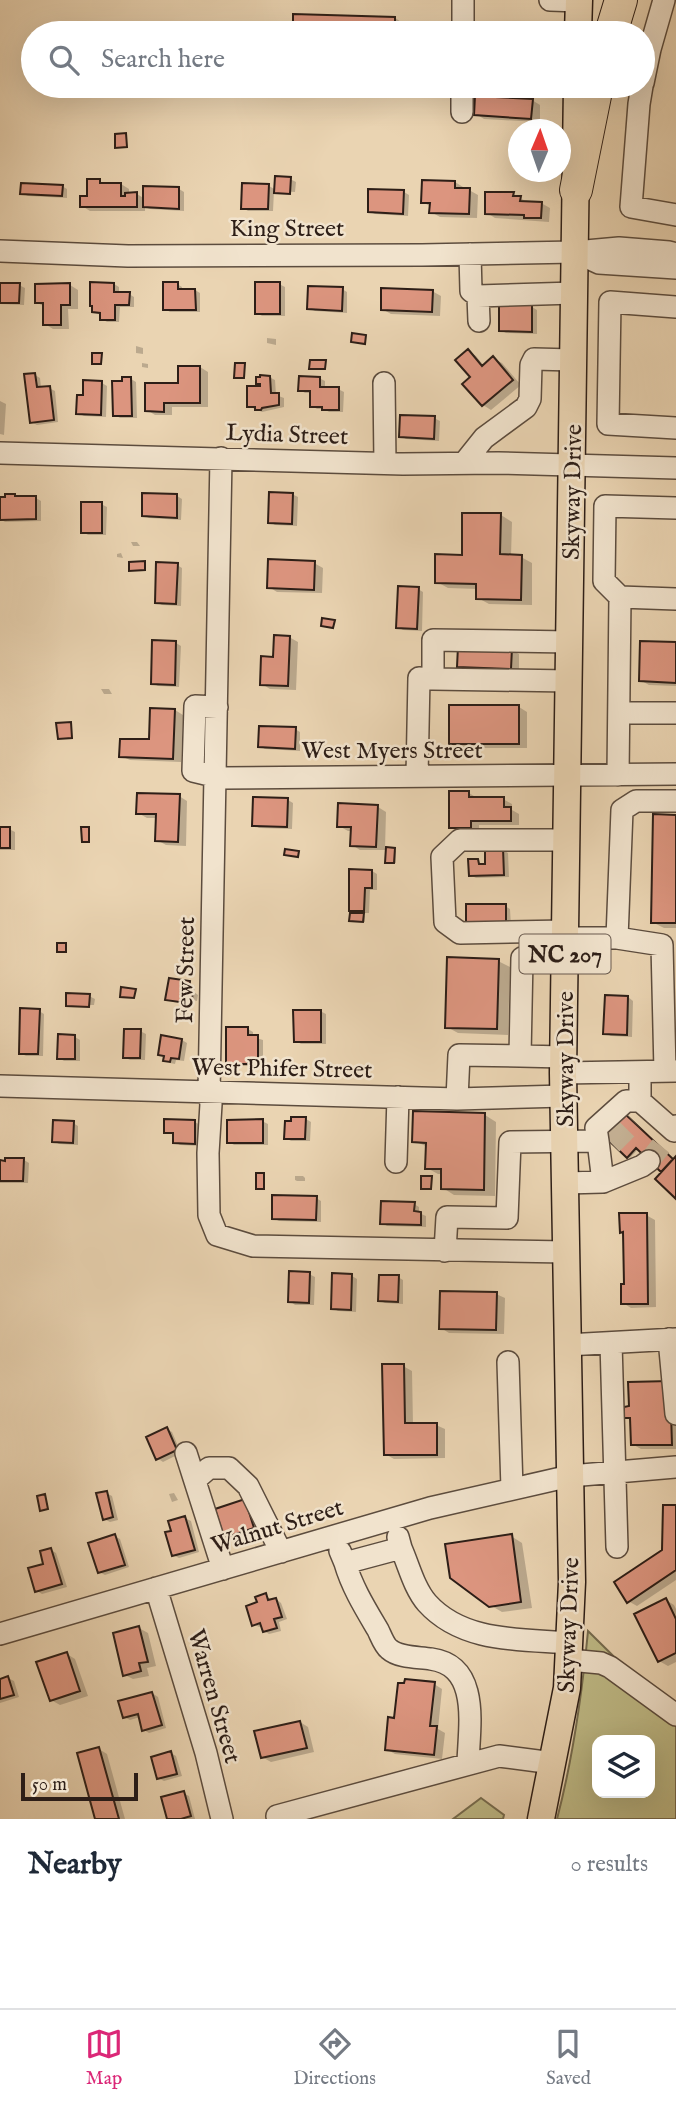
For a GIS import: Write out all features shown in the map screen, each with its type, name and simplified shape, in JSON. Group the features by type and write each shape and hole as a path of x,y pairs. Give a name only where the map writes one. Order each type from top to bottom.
{"highway":[{"path":"615,21 621,0"},
{"path":"576,190 595,98"}],"main road":[{"path":"578,21 579,0"},
{"name":"Skyway Drive","path":"541,1819 567,1688 570,1651 564,1075 578,98"}],"street":[{"path":"463,0 463,21"},
{"path":"550,0 579,0"},
{"path":"655,32 664,0"},
{"path":"462,98 462,112"},
{"path":"640,98 631,207 676,215"},
{"name":"King Street","path":"0,251 128,256 470,254 575,252 619,248 676,254"},
{"path":"575,252 599,263 676,268"},
{"path":"470,254 471,291 478,296 574,293"},
{"path":"478,296 479,321"},
{"path":"676,307 610,302 608,424 676,428"},
{"path":"464,463 484,438 526,407 530,400 531,365 534,359 573,360"},
{"path":"384,383 384,463"},
{"name":"Lydia Street","path":"0,453 676,468"},
{"name":"Few Street","path":"221,458 209,1215 217,1235 253,1246 453,1251"},
{"path":"676,508 605,506 604,581 620,597 676,599"},
{"path":"618,775 620,597"},
{"path":"433,679 433,640 570,642"},
{"path":"417,776 419,678 569,681"},
{"path":"619,713 676,713"},
{"name":"West Myers Street","path":"215,777 676,774"},
{"path":"617,938 622,810 636,801 676,801"},
{"path":"457,1099 459,1055 520,1056 564,1075 671,1071 669,945 617,938 566,942 460,933 445,922 442,857 460,840 567,840"},
{"path":"520,1056 522,957 566,942"},
{"path":"639,1072 641,1110"},
{"name":"West Phifer Street","path":"0,1086 457,1099 564,1075"},
{"path":"396,1162 398,1097"},
{"path":"565,1183 603,1182 642,1166 665,1141 641,1110 626,1101 596,1129 603,1147 603,1182"},
{"path":"566,1252 453,1251 447,1217 507,1218 510,1142 603,1147"},
{"path":"567,1345 672,1339 676,1414"},
{"path":"611,1343 617,1547"},
{"path":"508,1362 512,1489"},
{"path":"186,1453 223,1569"},
{"name":"Walnut Street","path":"0,1634 393,1519 512,1489 570,1476 676,1467"},
{"path":"195,1480 209,1468 229,1468 248,1486 281,1552"},
{"path":"393,1519 401,1549 416,1586 427,1603 445,1618 467,1630 570,1651 610,1667 676,1715"},
{"path":"334,1536 351,1584 388,1649 401,1655 437,1660 450,1666 465,1681 470,1701 468,1763"},
{"path":"345,1563 401,1549"},
{"name":"Warren Street","path":"156,1588 206,1753 222,1819"},
{"path":"277,1816 499,1756 554,1763"}],"shaded area":[{"path":"588,1631 676,1718 676,1819 557,1819 580,1702"},
{"path":"481,1798 504,1815 503,1819 453,1819"}],"building":[{"path":"293,14 395,17 395,21 293,21"},
{"path":"475,98 533,99 531,119 474,115"},
{"path":"126,133 127,147 115,148 115,134"},
{"path":"275,176 291,177 290,194 274,193"},
{"path":"87,179 100,179 100,183 121,183 121,196 137,192 137,207 80,207 80,196 87,196"},
{"path":"422,180 455,181 455,188 470,188 469,214 429,213 430,203 421,203"},
{"path":"21,183 63,185 62,196 20,194"},
{"path":"242,183 269,184 268,209 241,209"},
{"path":"143,186 179,187 179,209 143,207"},
{"path":"368,189 404,190 403,214 368,212"},
{"path":"485,192 514,192 513,196 521,196 520,201 542,202 541,218 485,214"},
{"path":"90,282 114,283 114,292 130,292 129,305 115,305 115,320 100,320 100,313 92,312"},
{"path":"163,282 178,282 178,289 195,289 196,310 163,310"},
{"path":"255,282 280,282 280,314 255,314"},
{"path":"0,283 20,283 19,303 0,303"},
{"path":"70,283 70,305 61,305 61,325 43,325 43,303 35,303 35,284"},
{"path":"308,286 343,287 342,311 307,309"},
{"path":"381,288 433,290 432,312 381,310"},
{"path":"499,305 532,305 532,332 499,331"},
{"path":"352,333 366,335 365,344 351,342"},
{"path":"468,349 482,366 493,356 513,380 482,406 462,384 470,377 455,360"},
{"path":"92,353 102,353 101,364 92,364"},
{"path":"310,360 326,360 325,369 309,369"},
{"path":"235,363 245,363 244,378 234,378"},
{"path":"178,366 200,366 200,403 164,403 164,412 145,411 145,383 178,383"},
{"path":"35,373 37,387 50,386 54,420 30,423 24,374"},
{"path":"270,376 271,393 279,393 279,405 261,410 247,407 247,386 260,386 256,384 256,377"},
{"path":"299,376 320,377 320,387 339,387 339,410 310,407 310,391 298,391"},
{"path":"122,377 131,377 132,416 113,416 112,381 122,381"},
{"path":"83,380 102,381 101,415 76,414 77,395 83,395"},
{"path":"400,415 435,416 434,439 399,437"},
{"path":"269,492 293,493 292,524 268,523"},
{"path":"142,493 177,494 177,518 142,516"},
{"path":"5,494 36,496 36,519 0,520 0,497 5,497"},
{"path":"81,502 102,502 102,533 81,533"},
{"path":"462,513 501,513 500,554 522,555 521,600 476,599 476,584 435,583 435,554 462,555"},
{"path":"268,559 315,561 314,590 267,588"},
{"path":"145,561 145,570 129,571 129,562"},
{"path":"156,562 178,563 176,604 155,603"},
{"path":"398,586 419,587 417,629 396,628"},
{"path":"322,618 335,620 333,628 321,626"},
{"path":"274,635 290,636 288,686 260,685 261,656 273,657"},
{"path":"152,640 176,641 175,685 151,684"},
{"path":"640,641 676,642 676,683 639,681"},
{"path":"458,646 512,648 511,669 457,667"},
{"path":"449,705 519,705 519,744 449,744"},
{"path":"150,708 175,709 173,759 119,757 120,739 149,739"},
{"path":"71,722 72,738 58,739 56,723"},
{"path":"259,726 296,727 295,749 258,747"},
{"path":"449,791 469,791 469,797 504,797 504,807 511,807 511,821 471,821 471,828 449,828"},
{"path":"137,793 180,794 178,842 155,841 156,814 136,814"},
{"path":"253,797 288,798 287,827 252,826"},
{"path":"338,803 378,805 376,847 350,846 351,827 337,827"},
{"path":"653,814 676,815 676,923 651,923"},
{"path":"0,827 10,827 10,848 0,848"},
{"path":"81,827 89,827 89,842 82,842"},
{"path":"386,847 395,848 394,863 385,863"},
{"path":"503,848 504,875 469,876 468,859 478,859 479,864 485,864 485,849"},
{"path":"285,849 299,851 298,857 284,855"},
{"path":"349,869 372,870 372,888 365,888 364,911 349,911"},
{"path":"466,904 506,904 506,924 466,924"},
{"path":"350,913 364,913 363,922 349,921"},
{"path":"57,943 66,943 66,952 57,952"},
{"path":"447,957 499,959 497,1029 445,1028"},
{"path":"169,978 190,981 192,999 188,999 187,1003 165,1000"},
{"path":"121,987 136,989 134,998 120,997"},
{"path":"66,993 90,994 89,1007 66,1006"},
{"path":"605,995 628,996 627,1035 603,1034"},
{"path":"20,1008 40,1009 38,1054 19,1054"},
{"path":"293,1010 321,1010 321,1042 294,1042"},
{"path":"226,1027 248,1027 248,1035 258,1035 258,1060 248,1060 248,1064 226,1064"},
{"path":"124,1029 141,1029 140,1058 123,1058"},
{"path":"58,1034 75,1035 75,1059 57,1059"},
{"path":"161,1035 182,1039 179,1059 163,1061 164,1056 158,1055"},
{"path":"413,1111 485,1113 484,1190 441,1189 441,1169 425,1169 426,1143 412,1142"},
{"path":"623,1112 673,1159 661,1172 636,1148 627,1158 602,1134"},
{"path":"291,1117 306,1117 305,1139 284,1139 285,1121 291,1121"},
{"path":"164,1119 195,1120 195,1144 173,1143 173,1133 164,1133"},
{"path":"263,1119 263,1143 227,1143 227,1120"},
{"path":"53,1120 74,1121 73,1143 52,1142"},
{"path":"676,1156 676,1199 655,1179"},
{"path":"5,1158 24,1158 23,1181 0,1181 0,1160 5,1161"},
{"path":"256,1173 264,1173 264,1189 256,1189"},
{"path":"421,1176 432,1176 431,1189 421,1189"},
{"path":"272,1195 317,1196 316,1220 272,1219"},
{"path":"381,1201 415,1202 414,1211 421,1212 421,1225 380,1224"},
{"path":"619,1213 647,1213 648,1304 621,1304 621,1284 624,1284 623,1232 620,1233"},
{"path":"289,1271 310,1272 309,1303 288,1302"},
{"path":"332,1273 352,1274 351,1310 331,1309"},
{"path":"379,1275 399,1275 398,1302 378,1301"},
{"path":"440,1291 497,1292 496,1330 439,1329"},
{"path":"382,1364 404,1364 405,1423 437,1423 437,1455 384,1455"},
{"path":"670,1381 672,1445 631,1445 630,1418 624,1418 624,1407 629,1406 628,1382"},
{"path":"167,1427 177,1450 156,1460 146,1437"},
{"path":"107,1491 113,1517 103,1520 96,1493"},
{"path":"45,1494 48,1509 40,1511 37,1496"},
{"path":"245,1499 254,1528 224,1538 215,1509"},
{"path":"663,1505 676,1505 676,1570 627,1603 614,1582 662,1550"},
{"path":"185,1516 195,1550 172,1556 165,1532 171,1531 168,1521"},
{"path":"115,1534 125,1565 98,1573 88,1543"},
{"path":"512,1534 521,1602 489,1607 450,1578 445,1544"},
{"path":"51,1548 62,1584 35,1592 28,1568 43,1564 40,1551"},
{"path":"266,1593 268,1600 276,1598 282,1617 274,1619 277,1628 263,1632 260,1623 252,1626 246,1606 257,1602 255,1597"},
{"path":"666,1598 676,1619 676,1653 658,1662 634,1614"},
{"path":"139,1626 148,1662 139,1663 141,1671 123,1676 113,1633"},
{"path":"67,1652 80,1691 50,1701 36,1662"},
{"path":"8,1676 14,1695 0,1699 0,1679"},
{"path":"405,1679 435,1682 430,1726 437,1726 434,1755 385,1750 388,1717 394,1718 398,1683 404,1683"},
{"path":"152,1692 162,1725 142,1731 138,1714 123,1718 118,1701"},
{"path":"300,1721 307,1748 261,1758 254,1731"},
{"path":"99,1747 119,1819 95,1819 77,1753"},
{"path":"171,1751 177,1774 157,1779 151,1757"},
{"path":"184,1791 191,1816 167,1819 161,1797"}],"tunnel":[{"path":"612,1144 634,1122"},
{"path":"649,1161 661,1146"}]}
